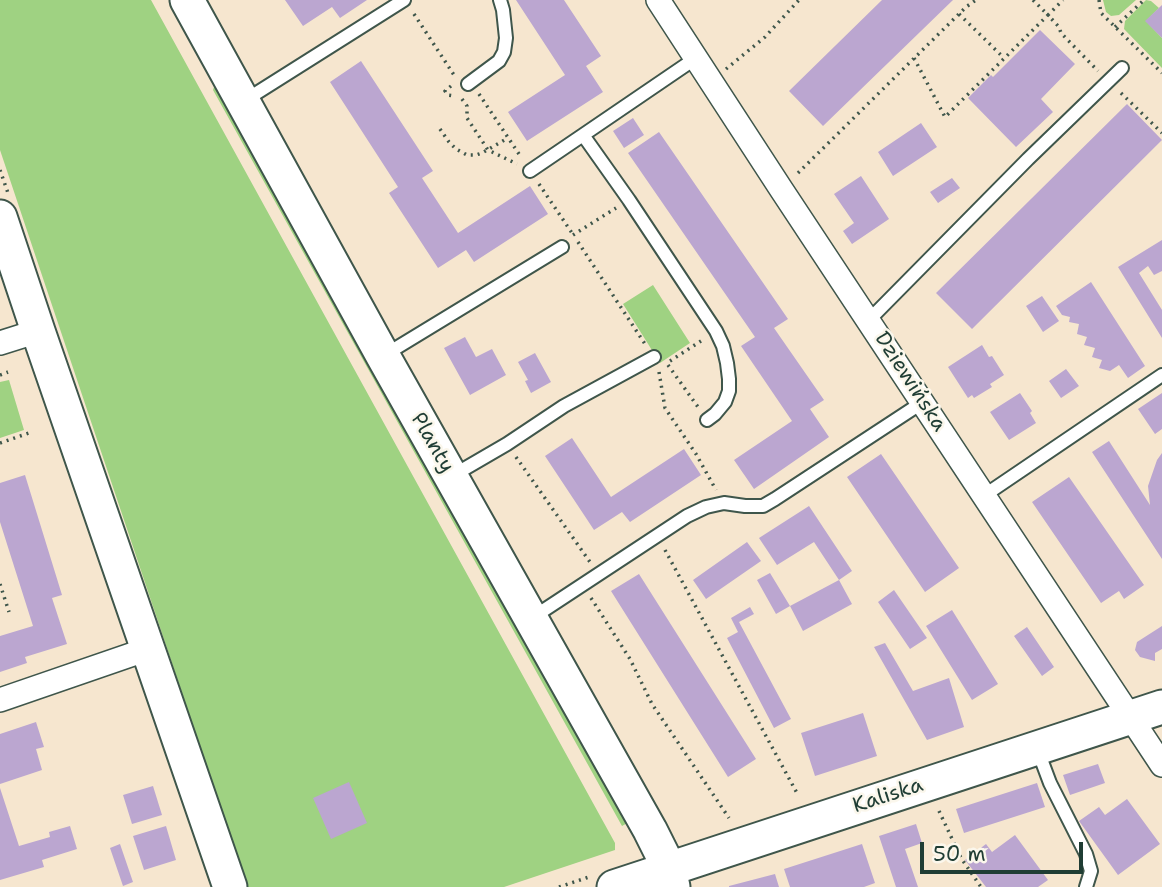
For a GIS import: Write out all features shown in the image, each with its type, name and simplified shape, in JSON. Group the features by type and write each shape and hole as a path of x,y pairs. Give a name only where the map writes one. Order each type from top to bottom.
{"street":[{"name":"Planty","path":"187,0 645,822 671,878"},
{"name":"Dziewińska","path":"658,0 1162,765"},
{"path":"0,217 230,887"},
{"path":"0,343 38,331"},
{"path":"0,700 148,649"},
{"name":"Kaliska","path":"614,887 671,878 1036,747 1162,707"}],"lane":[{"path":"244,102 404,0"},
{"path":"463,83 499,61 504,52 506,38 500,0"},
{"path":"525,168 583,135 696,58"},
{"path":"869,320 1122,68"},
{"path":"583,135 716,331 723,346 729,391 725,402 707,420"},
{"path":"383,356 562,247"},
{"path":"452,477 564,405 656,362"},
{"path":"985,495 1162,375"},
{"path":"532,619 687,516 706,507 724,503 763,506 923,402"},
{"path":"1036,747 1050,783 1086,854 1091,871 1086,887"}],"path":[{"path":"711,82 765,37 799,0"},
{"path":"781,189 976,0"},
{"path":"1033,0 1059,27 1061,33 1162,133"},
{"path":"914,58 945,117 1063,0"},
{"path":"1099,0 1101,13 1162,73"},
{"path":"1115,27 1144,0"},
{"path":"959,14 1004,58"},
{"path":"463,83 445,90 448,95 459,97 465,102 467,118 488,150 525,168"},
{"path":"440,129 461,153 476,155 508,138"},
{"path":"573,235 629,200"},
{"path":"656,362 667,363 716,331"},
{"path":"667,363 707,420"},
{"path":"0,375 8,372"},
{"path":"0,443 29,433"},
{"path":"507,444 599,575"},
{"path":"657,536 798,795"},
{"path":"0,584 9,612"},
{"path":"583,586 630,659 652,704 729,818"},
{"path":"939,811 961,858 981,887"}],"green space":[{"path":"0,0 151,0 615,843 615,850 504,887 247,887 0,150"},
{"path":"1103,0 1136,0 1119,15 1111,16 1106,12"},
{"path":"1146,0 1159,8 1146,21 1162,38 1162,68 1124,29 1125,21"},
{"path":"218,84 631,821 622,826 213,90"},
{"path":"653,285 690,343 660,363 623,304"},
{"path":"9,380 24,430 0,438 0,382"}],"building":[{"path":"285,0 367,0 340,18 332,7 303,26"},
{"path":"516,0 564,0 601,56 586,66 603,92 527,141 508,112 565,75"},
{"path":"882,0 953,0 823,126 789,91"},
{"path":"1162,5 1162,38 1145,21"},
{"path":"1040,30 1075,64 1041,99 1053,112 1016,147 968,98"},
{"path":"361,61 433,171 422,178 458,233 530,186 548,214 474,262 466,250 438,268 389,193 398,187 330,82"},
{"path":"1127,104 1162,140 972,329 936,293"},
{"path":"633,118 644,135 624,148 613,131"},
{"path":"921,123 937,147 893,176 878,152"},
{"path":"659,132 788,319 774,328 824,400 810,409 829,437 754,489 734,460 792,421 741,346 755,337 628,153"},
{"path":"861,176 889,219 852,244 843,231 854,223 834,194"},
{"path":"952,178 960,188 938,203 930,192"},
{"path":"1162,240 1162,271 1154,275 1148,266 1139,273 1162,310 1162,338 1118,267"},
{"path":"1091,282 1145,366 1128,378 1119,365 1110,371 1099,368 1102,360 1092,357 1095,348 1084,345 1087,337 1077,334 1079,324 1069,322 1070,317 1062,315 1056,306"},
{"path":"1042,296 1059,321 1043,332 1026,306"},
{"path":"465,337 476,357 492,349 506,375 470,395 444,348"},
{"path":"982,345 1004,375 990,384 992,387 974,398 972,395 968,398 948,367"},
{"path":"535,353 551,382 531,393 525,381 528,380 518,362"},
{"path":"1066,369 1079,386 1061,398 1049,381"},
{"path":"1020,393 1032,411 1030,413 1036,423 1009,440 990,412"},
{"path":"1162,393 1162,429 1155,434 1138,409"},
{"path":"572,438 611,497 684,449 701,475 630,522 622,512 594,530 545,456"},
{"path":"1109,441 1150,505 1148,486 1162,453 1162,559 1092,452"},
{"path":"881,454 959,568 925,592 847,477"},
{"path":"25,475 62,595 52,598 67,644 25,657 27,663 0,672 0,636 33,626 0,522 0,483"},
{"path":"1069,477 1144,585 1124,599 1119,591 1101,603 1032,502"},
{"path":"809,506 852,571 839,580 814,542 777,565 759,538"},
{"path":"747,542 761,561 706,599 693,580"},
{"path":"770,573 790,606 776,614 757,580"},
{"path":"639,574 756,759 728,777 611,591"},
{"path":"839,580 852,604 803,631 790,606"},
{"path":"894,590 927,638 910,649 878,602"},
{"path":"750,607 754,614 739,622 791,719 774,728 727,638 738,632 731,618"},
{"path":"952,610 998,684 972,700 926,626"},
{"path":"1162,626 1162,649 1155,653 1155,661 1140,657 1135,650 1137,642"},
{"path":"1027,627 1054,667 1042,676 1014,636"},
{"path":"885,643 913,691 949,678 964,727 927,740 874,647"},
{"path":"863,713 877,756 815,776 801,733"},
{"path":"36,722 44,747 36,749 42,770 0,784 0,734"},
{"path":"1098,764 1105,783 1070,795 1063,775"},
{"path":"349,782 367,823 331,839 313,798"},
{"path":"1037,783 1045,807 964,833 956,809"},
{"path":"153,786 162,815 132,824 123,795"},
{"path":"0,788 19,846 50,837 49,832 70,826 77,849 42,860 44,867 0,880"},
{"path":"1127,799 1160,844 1118,875 1079,821 1099,807 1105,815"},
{"path":"916,824 922,843 905,849 918,887 896,887 879,836"},
{"path":"166,826 176,860 144,870 133,836"},
{"path":"1015,835 1048,880 1038,887 986,887 965,860 986,844 992,852"},
{"path":"120,844 133,882 123,886 110,848"},
{"path":"862,844 875,883 864,887 790,887 784,869"},
{"path":"775,874 779,887 729,887 729,886"}]}
